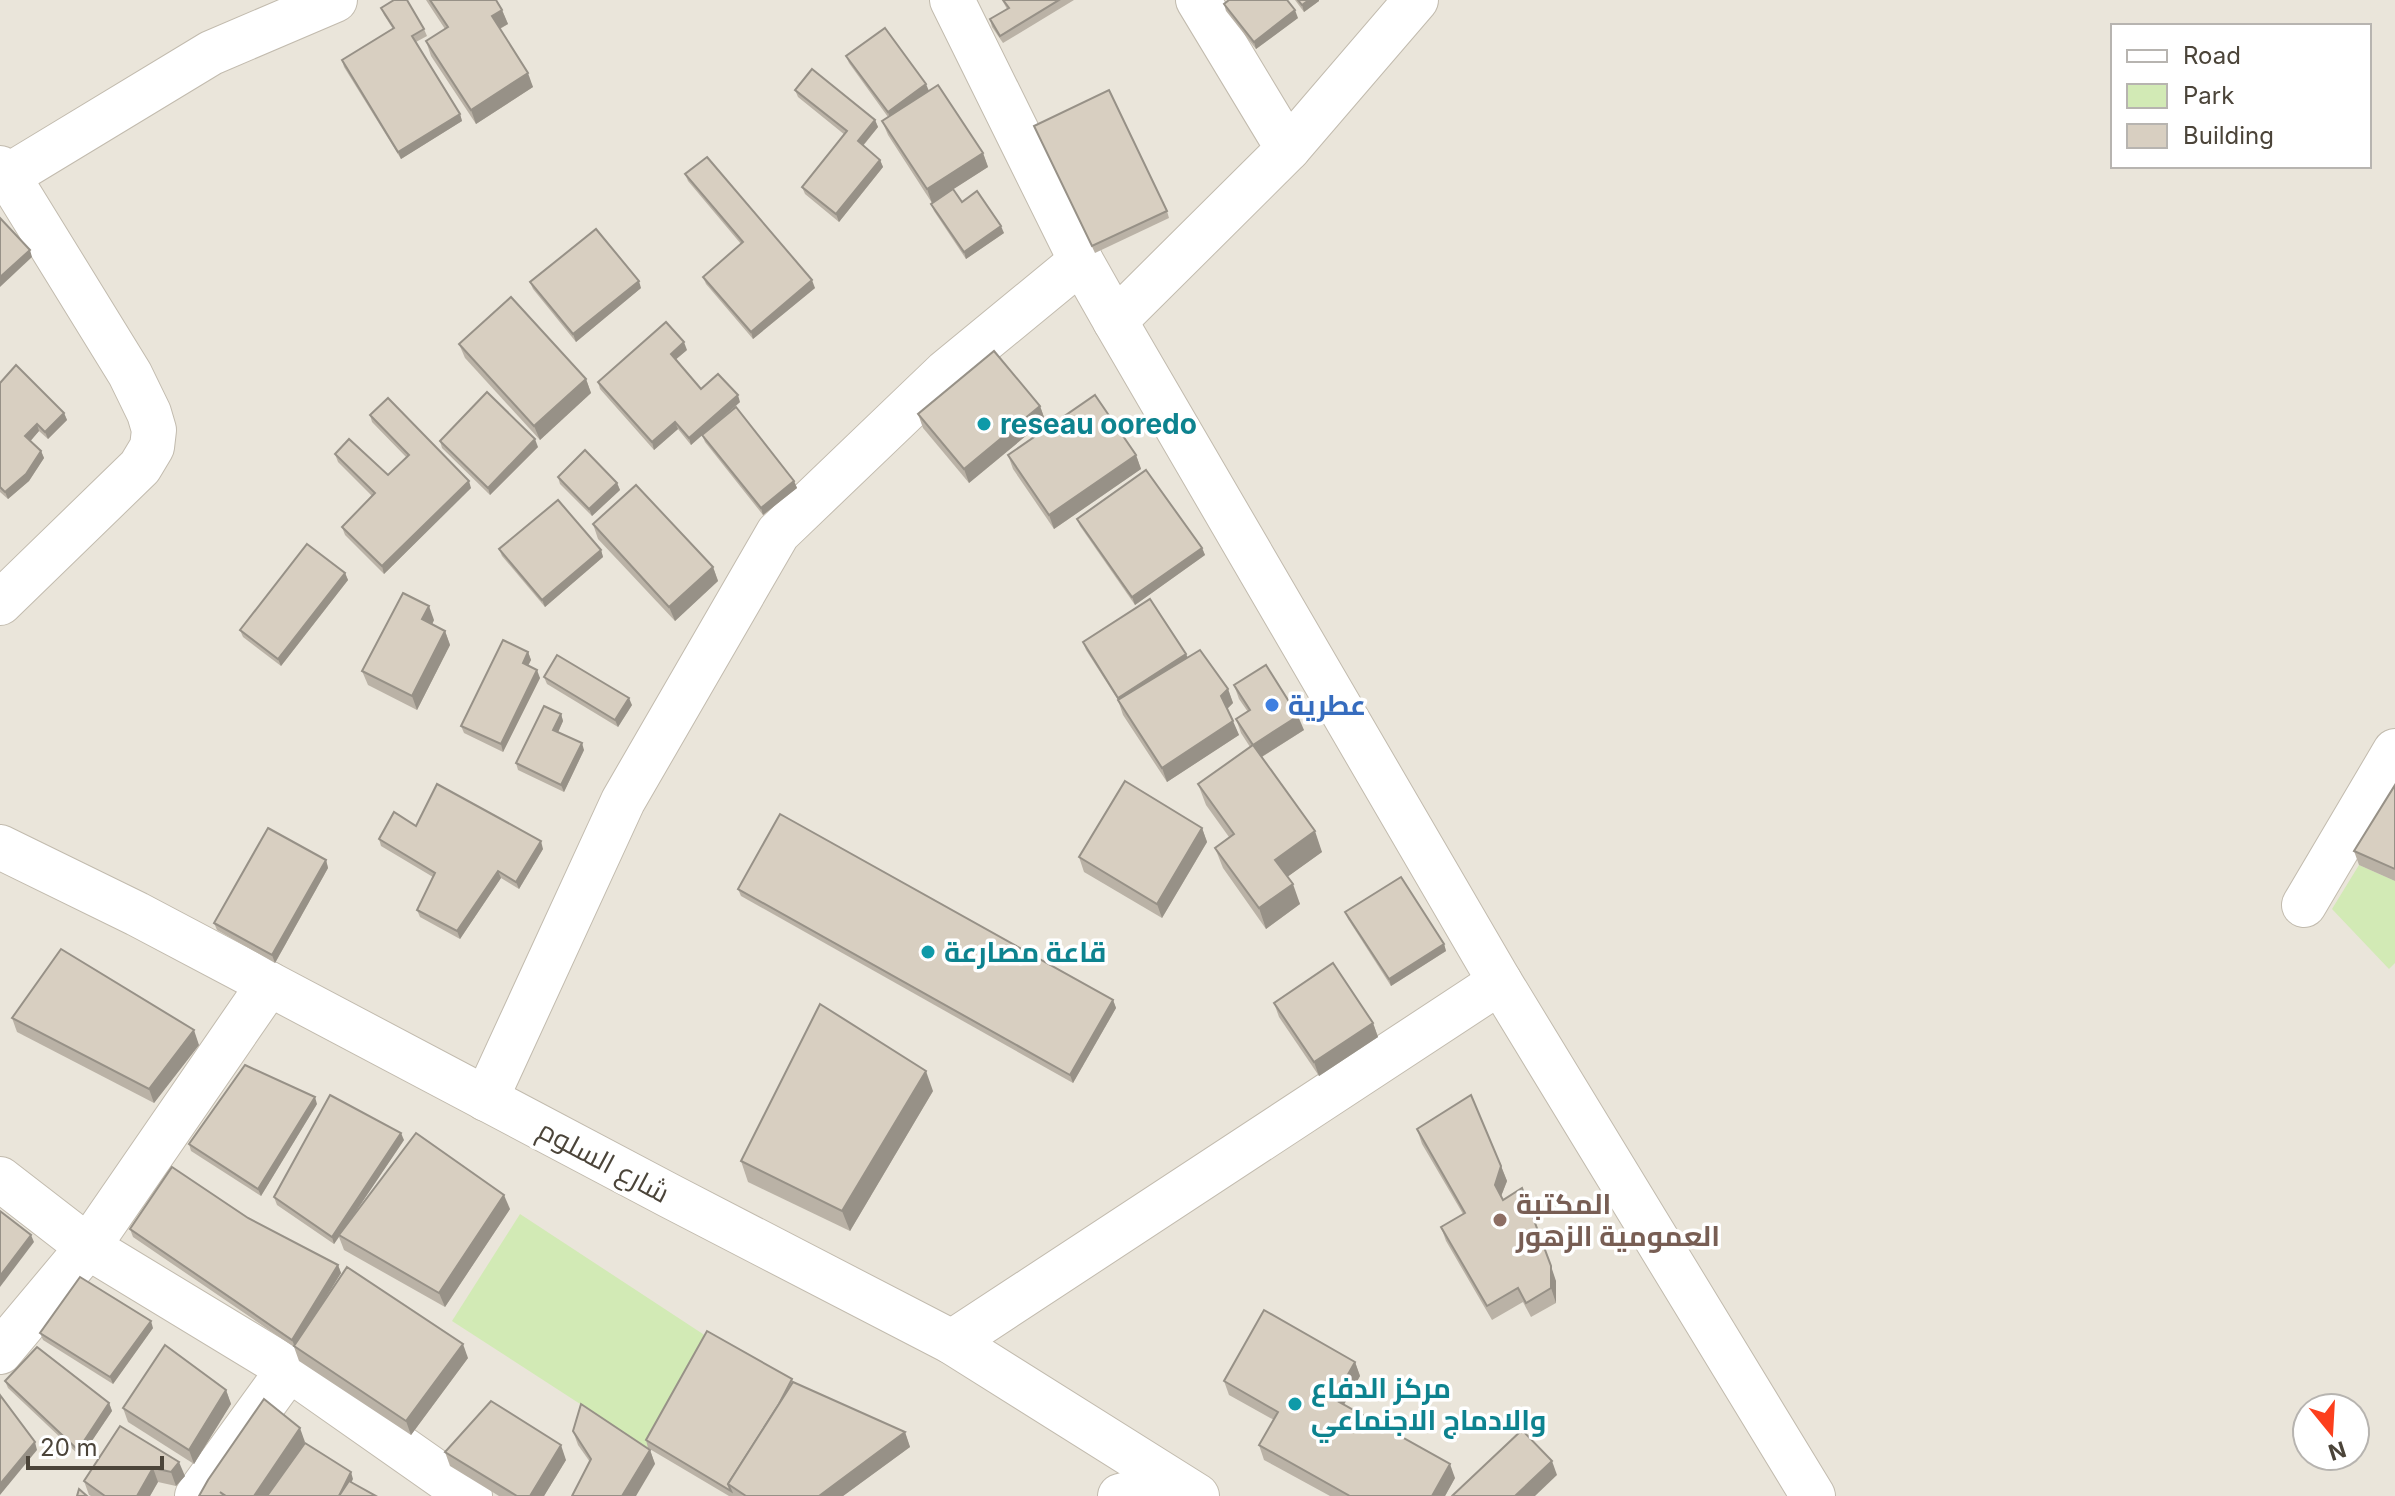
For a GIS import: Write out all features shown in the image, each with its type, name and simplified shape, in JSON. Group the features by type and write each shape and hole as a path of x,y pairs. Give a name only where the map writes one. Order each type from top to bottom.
{"street":[{"path":"0,603 140,467 152,447 154,430 130,374 3,176 211,53 335,0"},
{"path":"952,0 1081,261 1115,321 1500,982 1813,1496"},
{"path":"1198,0 1288,149"},
{"path":"1115,321 1288,149 1416,0"},
{"path":"486,1099 623,801 778,533 946,372 1081,261"},
{"path":"2304,905 2395,751"},
{"name":"شارع السلوم","path":"0,847 137,914 952,1342 1180,1491"},
{"path":"952,1342 1500,982"},
{"path":"0,1352 88,1247 269,984"},
{"path":"0,1179 88,1247 289,1369 470,1496"},
{"path":"197,1496 289,1369"},
{"path":"1120,1496 1180,1491"}],"shaded area":[{"path":"0,0 2395,0 2395,1496 0,1496"}],"green space":[{"path":"2359,865 2395,881 2395,963 2389,969 2332,909"},
{"path":"520,1214 709,1338 648,1448 452,1321"}],"building":[{"path":"394,0 407,0 424,29 412,36 460,114 398,152 342,60 394,28 381,8"},
{"path":"430,0 496,0 502,10 492,16 528,73 471,110 426,41 448,27"},
{"path":"1003,0 1059,0 1000,36 990,19 1009,8"},
{"path":"1229,0 1287,0 1295,10 1254,42 1224,4"},
{"path":"885,28 926,84 888,112 846,56"},
{"path":"812,69 875,120 858,141 880,160 836,214 802,187 847,131 795,90"},
{"path":"938,85 983,153 927,189 882,121"},
{"path":"1109,90 1167,211 1092,246 1034,126"},
{"path":"707,157 812,280 751,332 703,277 743,242 685,174"},
{"path":"953,189 962,202 977,191 1001,226 964,252 931,204"},
{"path":"0,218 30,250 0,277"},
{"path":"596,229 639,281 573,334 530,282"},
{"path":"511,297 586,379 534,426 459,344"},
{"path":"666,322 684,342 671,354 701,389 718,374 738,395 689,438 675,422 652,442 598,382"},
{"name":"reseau ooredo","path":"994,351 1040,406 964,469 918,414"},
{"path":"16,365 64,413 45,432 37,424 25,436 41,451 26,474 5,492 0,487 0,383"},
{"path":"487,392 535,439 488,488 440,441"},
{"path":"1095,395 1136,455 1049,515 1008,455"},
{"path":"388,398 469,481 382,566 342,527 375,493 335,454 349,439 388,475 409,455 370,415"},
{"path":"736,407 794,481 761,508 702,435"},
{"path":"585,450 617,483 589,509 558,477"},
{"path":"1146,470 1202,548 1132,597 1077,519"},
{"path":"636,485 713,567 669,607 593,524"},
{"path":"558,500 601,550 542,600 499,549"},
{"path":"307,544 345,573 278,659 240,630"},
{"path":"403,593 429,606 422,619 445,631 412,696 362,671"},
{"path":"1150,599 1186,654 1118,698 1083,642"},
{"path":"503,640 528,652 523,663 537,670 501,744 461,726"},
{"path":"1200,650 1228,689 1221,696 1233,721 1162,768 1118,700"},
{"path":"557,655 629,698 615,720 544,677"},
{"path":"1266,665 1298,716 1253,745 1236,719 1250,710 1234,685"},
{"path":"544,706 561,714 553,730 582,743 561,785 516,763"},
{"path":"1253,745 1315,831 1275,860 1293,884 1259,908 1215,848 1234,834 1198,784"},
{"path":"1125,781 1202,828 1157,904 1079,857"},
{"path":"437,784 541,841 516,882 498,871 457,931 417,910 435,873 379,839 394,812 416,826"},
{"path":"2395,785 2395,869 2354,851"},
{"name":"قاعة مصارعة","path":"780,814 1113,1000 1070,1075 738,889"},
{"path":"268,828 326,860 272,955 214,923"},
{"path":"1401,877 1444,944 1389,979 1345,912"},
{"path":"61,949 194,1030 149,1089 12,1018"},
{"path":"1333,963 1373,1023 1314,1062 1274,1003"},
{"path":"820,1004 926,1071 842,1211 741,1161"},
{"path":"245,1065 315,1097 258,1189 189,1144"},
{"path":"330,1095 401,1133 332,1237 274,1197"},
{"name":"المكتبة العمومية الزهور","path":"1471,1095 1501,1166 1495,1185 1503,1200 1522,1188 1551,1266 1551,1288 1526,1303 1518,1288 1487,1306 1441,1227 1465,1213 1417,1129"},
{"path":"416,1133 504,1195 439,1293 339,1235"},
{"path":"172,1167 248,1218 338,1265 292,1340 130,1229"},
{"path":"0,1211 31,1235 0,1276"},
{"path":"347,1267 463,1344 406,1421 294,1346"},
{"path":"80,1277 151,1321 110,1377 40,1333"},
{"name":"مركز الدفاع والادماج الاجنماعي","path":"1264,1310 1355,1362 1334,1399 1450,1464 1432,1496 1350,1496 1259,1445 1278,1412 1224,1381"},
{"path":"707,1331 792,1379 728,1484 731,1491 646,1440"},
{"path":"165,1345 226,1390 189,1450 123,1408"},
{"path":"37,1347 109,1403 78,1450 5,1381"},
{"path":"793,1382 905,1432 819,1496 746,1496 728,1484"},
{"path":"0,1395 35,1442 0,1484"},
{"path":"264,1399 300,1428 254,1496 226,1496 220,1492 225,1496 199,1496 208,1480"},
{"path":"491,1401 561,1445 530,1496 517,1496 445,1452"},
{"path":"581,1404 650,1450 622,1496 572,1496 591,1459 573,1431"},
{"path":"120,1426 179,1462 171,1472 153,1468 137,1496 105,1496 84,1481"},
{"path":"1522,1430 1552,1461 1517,1496 1452,1496"},
{"path":"305,1443 351,1472 339,1496 267,1496"},
{"path":"349,1481 376,1496 339,1496"}],"place":[{"name":"reseau ooredo","path":"984,424"},
{"name":"عطرية","path":"1272,705"},
{"name":"قاعة مصارعة","path":"928,952"},
{"name":"المكتبة العمومية الزهور","path":"1500,1220"},
{"name":"مركز الدفاع والادماج الاجنماعي","path":"1295,1404"}]}
